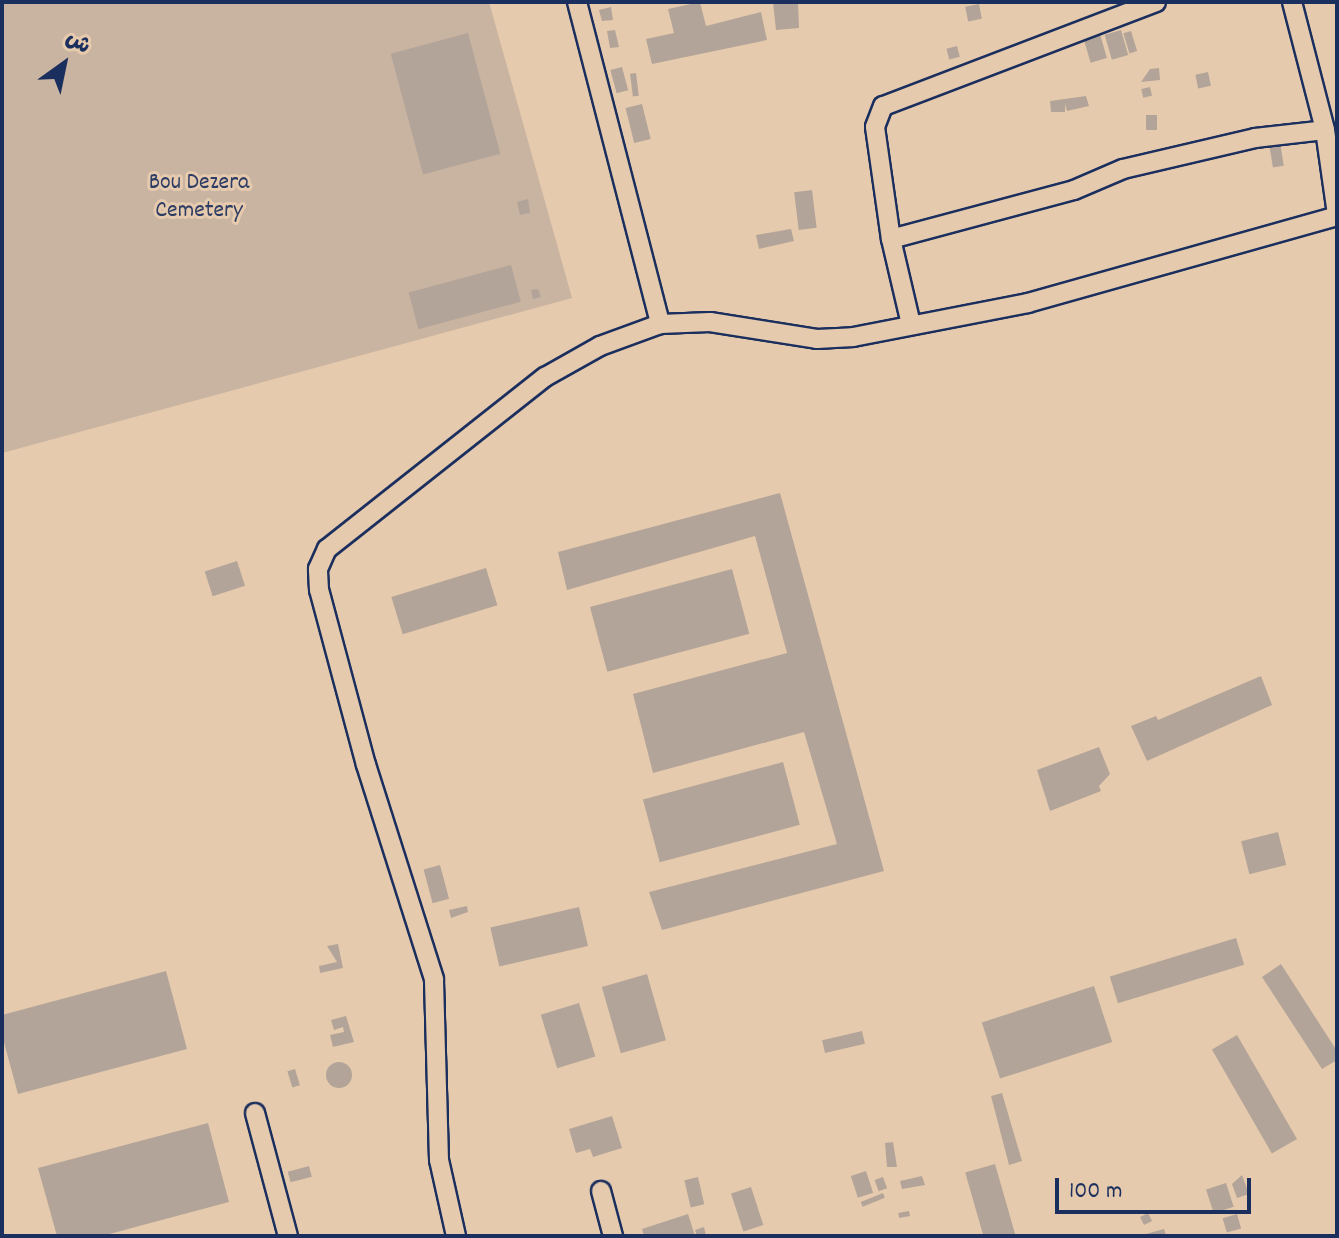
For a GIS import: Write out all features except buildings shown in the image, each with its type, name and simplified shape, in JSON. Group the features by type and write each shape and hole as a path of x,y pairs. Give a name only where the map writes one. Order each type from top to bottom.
{"lane":[{"path":"577,2 660,324"},
{"path":"911,324 891,239 875,127 883,106 1156,2"},
{"path":"456,1236 439,1160 434,979 366,765 319,590 318,569 343,532 545,377 600,346 660,324 733,324 831,340 1028,303 1337,215 1325,130 1292,2"},
{"path":"1317,104 1337,100"},
{"path":"891,239 1074,190 1123,169 1255,138 1325,130"},
{"path":"255,1113 288,1236"},
{"path":"601,1191 613,1236"}],"green space":[{"name":"Bou Dezera Cemetery","path":"2,2 489,2 572,298 2,453"}]}
